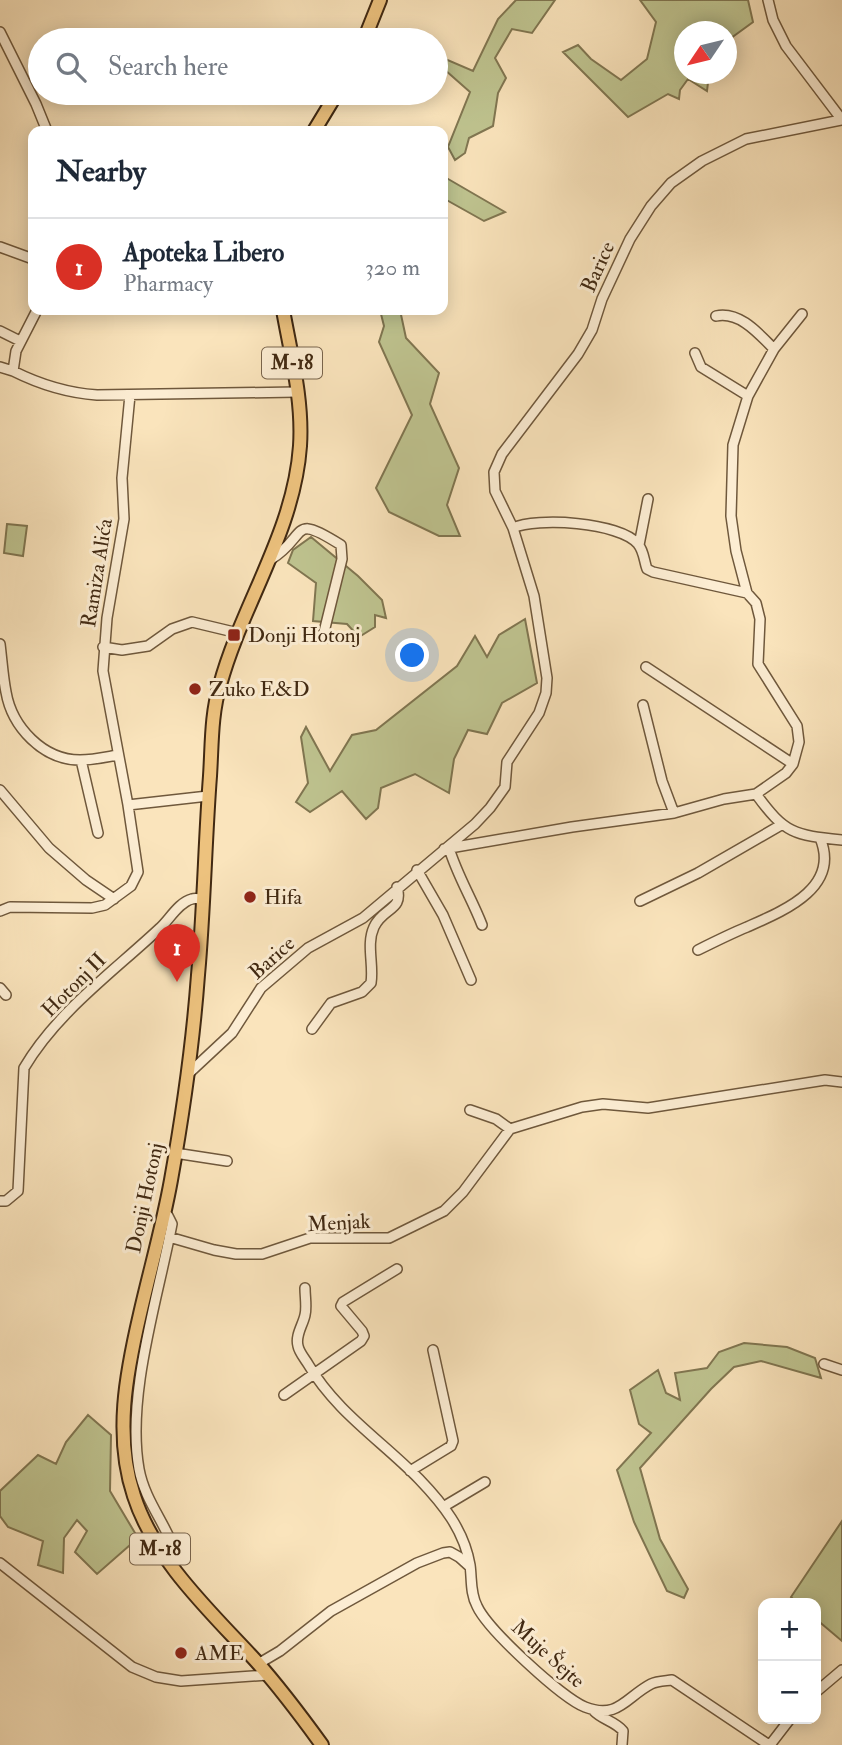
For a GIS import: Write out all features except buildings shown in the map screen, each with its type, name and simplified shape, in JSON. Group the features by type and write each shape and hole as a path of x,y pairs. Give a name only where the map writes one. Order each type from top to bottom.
{"main road":[{"path":"369,28 380,0"},
{"path":"317,126 330,105"},
{"name":"Donji Hotonj","path":"172,1565 155,1542 135,1500 123,1434 124,1408 134,1341 164,1212 187,1074 198,976 208,796 219,687 238,633 270,560 293,492 300,448 298,392 283,315"},
{"name":"M-18","path":"172,1565 268,1675 323,1745"}],"street":[{"path":"768,0 773,20 786,46 841,120"},
{"path":"0,32 28,88"},
{"path":"36,105 45,126"},
{"name":"Barice","path":"187,1074 232,1033 261,988 308,948 363,918 475,824 505,787 507,762 539,713 547,693 547,678 534,596 513,527 495,491 494,472 502,454 578,354 592,330 602,299 629,239 651,206 671,183 746,139 841,120"},
{"path":"0,247 28,257"},
{"path":"646,667 793,764 799,742 797,726 758,664 760,619 756,603 747,593 736,551 731,516 733,445 748,396 774,349 802,314"},
{"path":"13,371 16,351 34,315"},
{"path":"716,316 735,316 774,349"},
{"path":"0,331 20,341"},
{"path":"695,353 701,367 748,396"},
{"path":"0,367 72,392 131,395 298,392"},
{"name":"Ramiza Alića","path":"114,899 131,886 138,872 128,805 104,689 103,647 124,519 122,478 131,395"},
{"path":"639,545 648,499"},
{"path":"513,527 524,522 563,522 604,527 635,540 647,569 653,572 747,593"},
{"name":"Donji Hotonj","path":"270,560 284,552 300,530 306,528 315,528 341,545 342,559 324,632 325,638"},
{"path":"103,647 122,650 148,646 172,629 192,622 238,633"},
{"path":"0,644 6,692 13,717 20,728 38,745 81,760 118,755"},
{"path":"643,705 662,781 674,813"},
{"path":"81,760 98,833"},
{"name":"Barice","path":"446,849 674,813 724,799 756,794 786,773 793,764"},
{"path":"0,790 49,848 77,873 114,899 105,905 92,908 9,907 0,911"},
{"path":"756,794 781,825 795,832 842,840"},
{"path":"128,805 208,796"},
{"path":"640,901 698,873 781,825"},
{"path":"698,950 801,900 812,888 824,864 826,851 820,838"},
{"path":"446,849 470,894 482,925"},
{"path":"417,870 443,915 471,980"},
{"name":"Barice","path":"312,1029 331,1003 362,992 371,983 369,961 373,928 379,918 399,901 397,887"},
{"name":"Hotonj II","path":"0,1201 6,1201 18,1191 24,1068 34,1050 98,982 162,927 179,908 190,899 203,899"},
{"path":"470,1110 496,1119 510,1129 568,1109 603,1104 648,1108 825,1080 842,1082"},
{"name":"Menjak","path":"169,1237 225,1252 262,1254 310,1238 389,1238 444,1211 463,1192 510,1129"},
{"path":"175,1153 227,1161"},
{"path":"164,1212 172,1224 147,1341 135,1427 139,1469 147,1498 174,1546 177,1558 172,1565"},
{"path":"284,1395 361,1341 364,1336 341,1306 343,1302 397,1269"},
{"name":"Muje Šejte","path":"305,1288 305,1314 298,1346 314,1373 355,1422 410,1471 443,1507 460,1531 470,1567 472,1592 485,1619 559,1690 576,1703 603,1712 615,1710 653,1683 672,1680 769,1745 786,1724"},
{"path":"410,1471 451,1446 453,1441 433,1350"},
{"path":"824,1364 842,1370"},
{"path":"443,1507 485,1482"},
{"path":"258,1664 280,1651 331,1611 417,1563 450,1552 470,1567"},
{"path":"0,1563 132,1667 156,1677 181,1681 268,1675"},
{"path":"821,1688 842,1670"},
{"path":"592,1709 598,1717 618,1725 623,1731 622,1745"}],"green space":[{"path":"516,0 555,0 532,33 512,29 495,58 506,78 498,93 493,126 469,138 465,153 455,160 448,147 470,92 448,73 448,60 473,71 498,19"},
{"path":"640,0 748,0 753,22 737,34 737,21 674,21 674,84 684,84 679,99 668,94 628,117 563,52 578,45 591,59 621,80 647,59 656,22"},
{"path":"696,84 708,84 707,91"},
{"path":"448,179 505,212 484,221 448,201"},
{"path":"381,315 401,315 406,338 439,373 430,404 459,468 447,505 460,536 439,536 389,512 376,488 412,415 379,342 384,326"},
{"path":"7,524 27,526 23,556 4,553"},
{"path":"311,537 382,600 386,618 375,615 375,627 359,637 347,624 313,621 316,583 288,563 293,550"},
{"path":"525,619 537,683 502,703 487,734 468,730 454,759 449,793 415,774 381,788 378,808 366,819 342,791 310,812 296,802 308,783 301,737 306,727 330,771 352,735 376,730 457,666 475,636 487,657 499,635"},
{"path":"744,1343 787,1347 815,1358 821,1378 761,1361 734,1367 640,1468 660,1539 688,1589 684,1598 667,1591 634,1522 617,1470 651,1433 639,1424 630,1390 658,1370 666,1393 680,1400 675,1373 707,1368 719,1352"},
{"path":"88,1415 111,1435 110,1491 138,1538 97,1574 75,1552 87,1531 77,1520 64,1538 63,1573 38,1565 43,1541 8,1527 0,1516 0,1491 38,1455 56,1464 66,1442"},
{"path":"842,1521 842,1641 821,1623 821,1598 791,1597"}],"place":[{"name":"Donji Hotonj","path":"234,635"},
{"name":"Zuko E&D","path":"195,689"},
{"name":"Hifa","path":"250,897"},
{"name":"Apoteka Libero","path":"177,982"},
{"name":"AME","path":"181,1653"}]}
